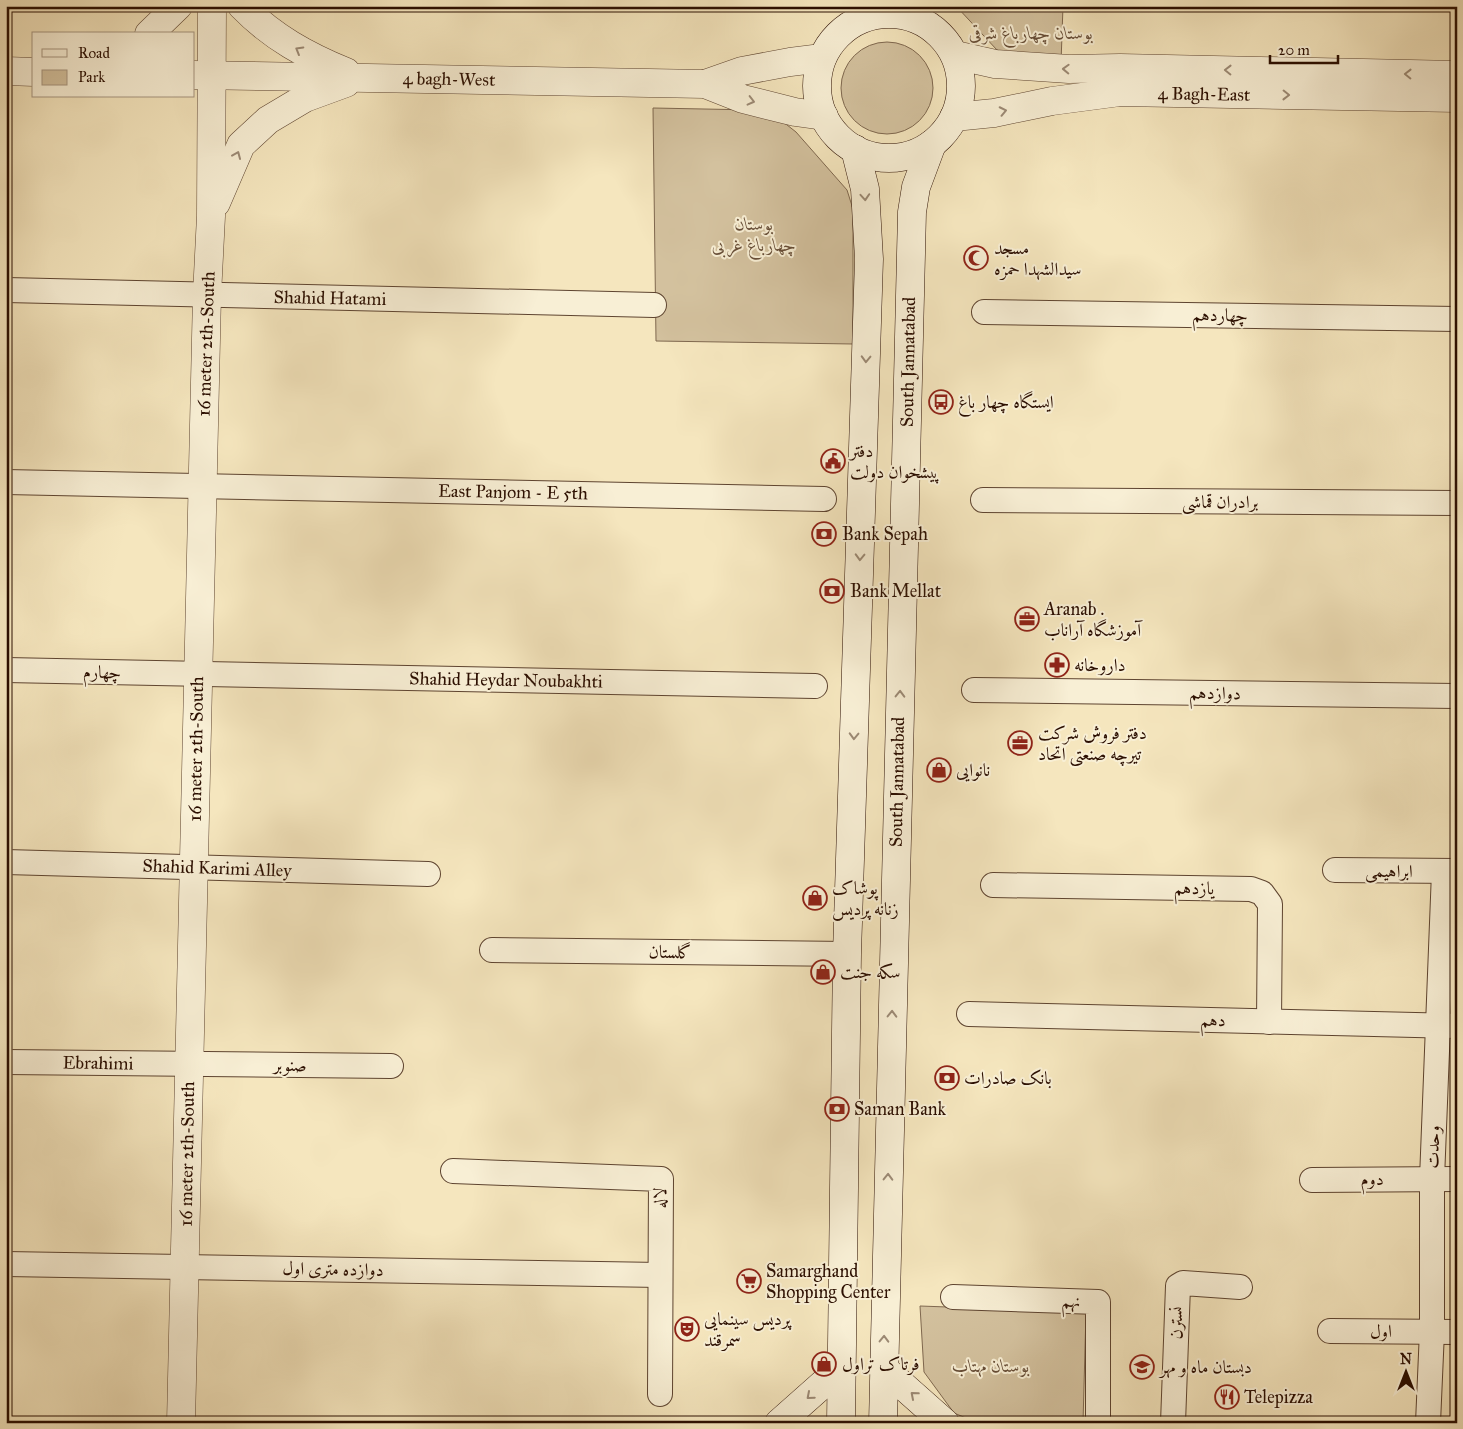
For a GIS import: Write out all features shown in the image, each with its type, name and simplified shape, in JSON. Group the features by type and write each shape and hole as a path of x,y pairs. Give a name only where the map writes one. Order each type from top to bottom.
{"street":[{"path":"151,32 178,6"},
{"name":"16 meter 2th-South","path":"181,1423 206,295 210,216 203,75 212,6"},
{"path":"242,6 279,38 314,58 359,78"},
{"path":"858,14 873,16 892,14 914,18 930,17 955,55 961,76 961,97 954,117 945,132 932,144 914,154 894,158 874,156 855,149 837,135 824,116 818,98 817,78 822,58 830,44 858,14"},
{"name":"4 Bagh-East","path":"955,55 996,64 1069,69 1130,68 1457,75"},
{"path":"705,84 742,71 822,58"},
{"path":"6,71 32,72"},
{"name":"4 bagh-West","path":"203,75 705,84"},
{"path":"210,216 241,145 268,120 305,98 359,78"},
{"path":"705,84 743,99 795,112 824,116"},
{"name":"4 Bagh-East","path":"954,117 994,114 1052,101 1120,92 1457,98"},
{"name":"South Jannatabad","path":"883,1423 912,212 916,187 932,144"},
{"path":"841,1423 847,954 869,259 865,189 855,149"},
{"name":"Shahid Hatami","path":"6,290 654,306"},
{"name":"چهاردهم","path":"984,312 1457,319"},
{"name":"East Panjom - E 5th","path":"6,482 824,498"},
{"name":"برادران قماشی","path":"984,500 1457,503"},
{"name":"چهارم","path":"6,670 198,674"},
{"name":"Shahid Heydar Noubakhti","path":"198,674 815,686"},
{"name":"دوازدهم","path":"974,690 1457,696"},
{"name":"Shahid Karimi Alley","path":"6,862 428,874"},
{"name":"ابراهیمی","path":"1335,870 1450,872"},
{"name":"وحدت","path":"1428,1423 1432,1331 1432,1178 1447,1026 1450,872"},
{"name":"یازدهم","path":"993,886 1251,888 1262,893 1270,904 1269,1022"},
{"name":"گلستان","path":"492,950 847,954"},
{"name":"دهم","path":"969,1014 1447,1026"},
{"name":"Ebrahimi","path":"6,1062 189,1064"},
{"name":"صنوبر","path":"189,1064 391,1066"},
{"name":"لاله","path":"453,1171 661,1178 660,1394"},
{"name":"دوم","path":"1312,1180 1457,1179"},
{"name":"دوازده متری اول","path":"6,1264 660,1275"},
{"name":"نسترن","path":"1174,1423 1178,1286 1183,1283 1240,1287"},
{"name":"نهم","path":"953,1297 1098,1302 1098,1423"},
{"name":"اول","path":"1330,1331 1457,1332"},
{"path":"779,1423 841,1368"},
{"path":"883,1368 945,1423"}],"green space":[{"name":"بوستان چهارباغ شرقی","path":"956,6 1063,6 1061,63 1022,60 997,50"},
{"path":"887,42 904,46 919,56 929,71 933,88 929,105 919,120 904,130 887,134 870,130 855,120 845,105 841,88 845,71 855,56 870,46"},
{"name":"بوستان چهارباغ غربی","path":"653,108 755,110 782,121 796,132 847,190 853,209 853,344 656,341"},
{"name":"بوستان مهتاب","path":"920,1306 1086,1312 1083,1423 978,1423 954,1413 924,1372"}],"place":[{"name":"مسجد سیدالشهدا حمزه","path":"976,258"},
{"name":"ایستگاه چهار باغ","path":"941,402"},
{"name":"دفتر پیشخوان دولت","path":"833,461"},
{"name":"Bank Sepah","path":"824,534"},
{"name":"Bank Mellat","path":"832,591"},
{"name":"Aranab . آموزشگاه آراناب","path":"1027,619"},
{"name":"داروخانه","path":"1057,665"},
{"name":"دفتر فروش شرکت تیرچه صنعتی اتحاد","path":"1020,743"},
{"name":"نانوایی","path":"939,770"},
{"name":"پوشاک زنانه پردیس","path":"815,898"},
{"name":"سکه جنت","path":"823,972"},
{"name":"بانک صادرات","path":"947,1078"},
{"name":"Saman Bank","path":"837,1109"},
{"name":"Samarghand Shopping Center","path":"749,1281"},
{"name":"پردیس سینمایی سمرقند","path":"687,1329"},
{"name":"فرتاک تراول","path":"824,1364"},
{"name":"دبستان ماه و مهر","path":"1142,1367"},
{"name":"Telepizza","path":"1227,1397"}]}
